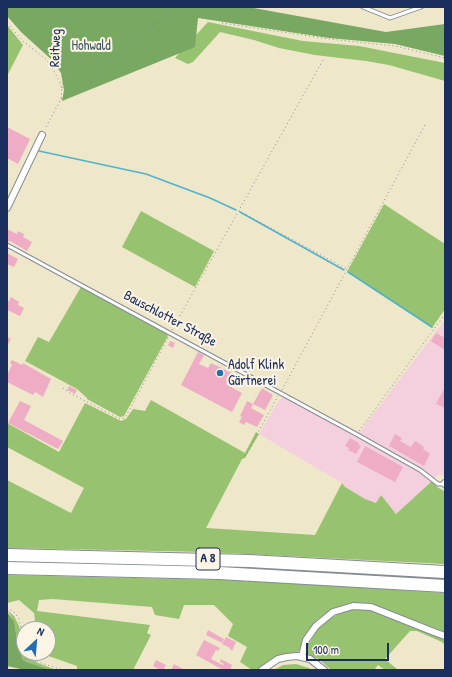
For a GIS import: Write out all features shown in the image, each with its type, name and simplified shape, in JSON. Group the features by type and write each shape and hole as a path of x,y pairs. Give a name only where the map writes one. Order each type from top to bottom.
{"highway":[{"name":"A 8","path":"7,555 249,561 445,572"},
{"name":"A 8","path":"7,568 219,573 445,586"}],"street":[{"path":"7,208 42,134"},
{"path":"302,656 306,640 316,626 333,612 353,606 370,606 445,636"},
{"path":"262,670 273,662 283,658 302,656 314,661 324,670"}],"lane":[{"path":"363,7 390,18 421,7"},
{"name":"Bauschlotter Straße","path":"7,245 356,434 420,470 438,484 445,484"}],"path":[{"name":"Reitweg","path":"61,98 67,65 66,7"},
{"path":"42,134 61,98 77,91 96,72 135,42 175,7"},
{"path":"222,23 329,39 395,46 445,58"},
{"path":"7,24 23,41 42,55 55,73 62,88"},
{"path":"63,388 120,419 126,418 170,333 323,60"},
{"path":"245,456 426,123"},
{"path":"238,211 347,270"},
{"path":"356,434 445,314"},
{"path":"7,608 14,612 19,621"},
{"path":"19,670 24,661"},
{"path":"38,661 63,670"}],"shaded area":[{"path":"445,320 445,476 439,474 396,514 381,495 376,503 365,499 345,487 342,483 259,434 279,400 285,397 356,437"}],"green space":[{"name":"Hohwald","path":"7,7 248,7 386,32 445,24 445,56 395,44 329,38 198,18 195,47 62,101 64,90 61,73 52,60 21,32 7,16"},
{"path":"208,22 303,41 359,46 445,63 445,81 389,65 315,55 279,48 220,32 193,62 188,64 175,58"},
{"path":"7,25 23,45 7,76"},
{"path":"384,204 445,244 445,309 432,328 347,272"},
{"path":"141,211 214,251 195,287 122,247"},
{"path":"81,287 166,333 168,336 124,416 120,417 87,399 77,389 25,361 38,337 49,342"},
{"path":"151,400 245,453 256,432 259,434 245,458 242,459 206,528 315,535 342,483 345,487 365,499 376,503 381,495 396,514 432,481 437,487 444,491 445,490 445,564 207,552 7,548 7,480 71,513 84,488 7,447 7,423 59,452 85,403 121,421 126,419 133,409 145,411"},
{"path":"7,562 231,566 249,567"},
{"path":"380,574 445,577 445,579 395,576"},
{"path":"7,575 265,581 445,593 445,632 372,604 354,603 335,608 318,619 307,632 299,651 296,654 284,654 270,660 258,670 252,670 240,662 247,647 228,636 233,624 214,605 184,605 179,619 155,615 152,607 53,599 39,600 37,611 150,625 147,633 151,635 133,670 77,670 77,666 56,659 56,621 35,621 34,613 19,600 7,603"},
{"path":"356,609 369,609 445,637 445,645 442,642 417,631 410,631 385,659 398,670 385,670 378,665 374,670 331,670 319,659 307,654 308,646 317,629 329,619 342,612"},
{"path":"7,610 14,616 16,621 16,634 14,621"},
{"path":"7,612 14,621 16,634 16,661 25,661 51,670 25,670 7,666"},
{"path":"25,661 35,661 56,670 51,670"},
{"path":"296,664 312,670 274,670 283,665"}],"building":[{"path":"7,127 30,139 18,164 7,158"},
{"path":"7,229 17,234 18,231 24,234 23,237 32,242 27,251 10,241 7,241"},
{"path":"7,253 18,259 14,267 7,264"},
{"path":"11,297 19,302 18,305 24,308 20,316 7,310 7,304"},
{"path":"436,333 445,338 445,350 431,341"},
{"path":"7,337 11,339 7,346"},
{"path":"170,341 175,343 173,348 168,345"},
{"path":"198,352 204,355 199,364 208,368 211,363 234,374 229,384 227,382 226,384 242,393 232,412 181,385"},
{"path":"12,360 22,365 23,363 51,379 43,397 35,392 33,395 7,382 7,375 12,365 10,363"},
{"path":"69,386 77,390 75,394 67,390"},
{"path":"445,387 445,408 436,404"},
{"path":"262,388 273,395 265,410 253,404"},
{"path":"20,401 31,406 24,420 63,441 58,449 8,423"},
{"path":"247,401 253,404 251,408 264,415 257,427 246,422 244,425 239,422 242,417 240,416"},
{"path":"395,434 402,438 400,441 411,447 415,441 424,447 423,449 430,454 424,466 389,446"},
{"path":"350,438 359,443 358,445 361,446 356,454 348,450 349,448 345,446"},
{"path":"365,446 403,467 395,482 357,462"},
{"path":"208,630 224,639 222,643 206,635"},
{"path":"226,637 236,642 232,651 230,648 222,644"},
{"path":"204,640 220,648 218,651 216,650 211,659 223,665 224,664 220,662 221,659 232,665 230,670 223,670 196,655"},
{"path":"156,660 166,665 163,670 153,666"},
{"path":"174,664 185,670 171,670"}],"waterway":[{"path":"39,151 146,174 210,198 236,210"},
{"path":"240,212 344,270"},
{"path":"348,272 432,327"}],"place":[{"name":"Adolf Klink Gärtnerei","path":"220,373"}]}
